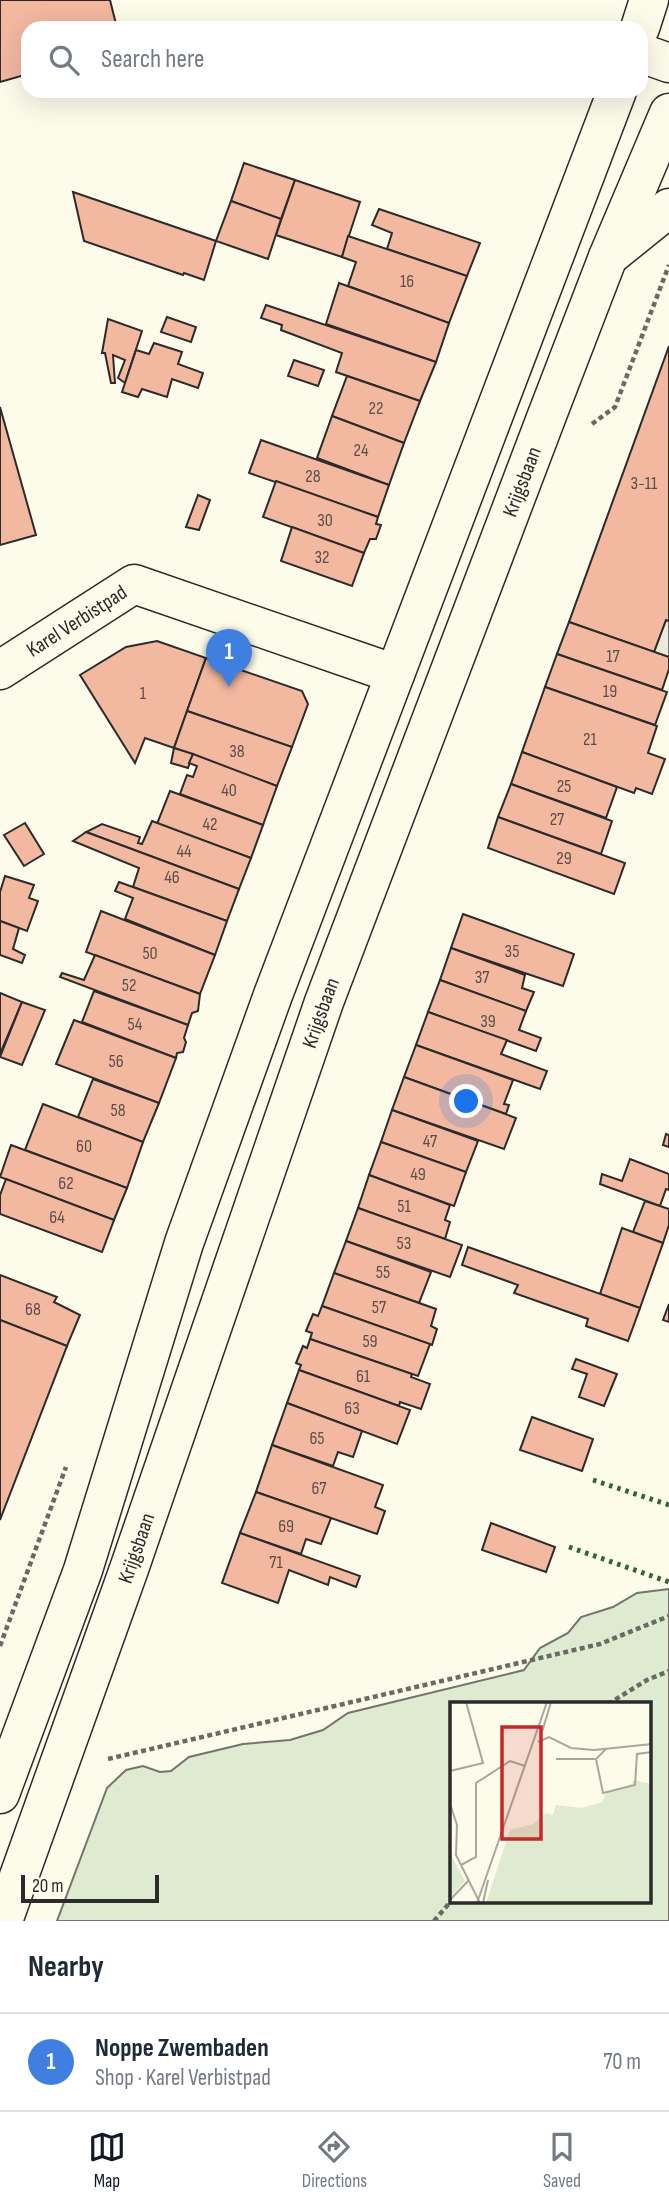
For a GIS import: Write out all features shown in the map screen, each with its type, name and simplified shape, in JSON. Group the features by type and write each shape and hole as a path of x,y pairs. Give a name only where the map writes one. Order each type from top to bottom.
{"main road":[{"path":"642,21 649,0"},
{"path":"648,56 669,64"},
{"name":"Krijgsbaan","path":"0,1794 83,1570 184,1243 273,995 614,98"},
{"name":"Krijgsbaan","path":"3,1921 130,1569 324,1002 608,257 669,113"},
{"path":"608,257 669,208"},
{"name":"Karel Verbistpad","path":"0,670 134,584 395,674"}],"path":[{"path":"99,1761 600,1644 669,1616"},
{"path":"611,1702 669,1671"},
{"path":"434,1921 450,1902"}],"green space":[{"path":"669,1589 669,1921 57,1921 107,1788 126,1770 143,1766 160,1772 171,1771 189,1757 243,1744 290,1740 323,1730 348,1713 524,1670 540,1648 568,1633 581,1617 613,1607 637,1593"}],"shaded area":[{"path":"666,620 669,621 669,657 654,652"}],"building":[{"path":"0,0 110,0 115,21 21,21 21,76 0,82"},
{"path":"244,163 295,180 281,219 231,201"},
{"path":"295,180 360,202 342,257 276,235"},
{"path":"73,192 216,241 204,280 84,241"},
{"path":"231,201 281,219 268,259 216,241"},
{"path":"379,209 480,243 467,276 387,249 392,233 372,225"},
{"path":"348,236 467,276 449,323 348,286 356,262 342,257"},
{"path":"339,283 449,323 436,362 326,324"},
{"path":"266,305 436,362 420,401 336,372 342,353 281,330 282,325 261,318"},
{"path":"167,317 196,327 191,342 161,332"},
{"path":"108,319 142,331 125,383 118,378 125,360 113,355 115,383 111,383 105,353 102,353"},
{"path":"154,343 182,352 178,364 203,373 198,388 172,379 167,397 142,389 138,397 122,392 136,350 149,354"},
{"path":"669,346 669,621 666,620 654,652 569,622"},
{"path":"294,360 324,370 318,386 288,376"},
{"path":"347,376 420,401 404,443 332,416"},
{"path":"0,407 36,535 0,545"},
{"path":"332,416 404,443 389,485 317,458"},
{"path":"261,440 389,485 378,517 249,473"},
{"path":"276,481 378,517 376,524 381,525 376,539 370,539 364,553 263,517"},
{"path":"198,495 210,500 199,530 186,527"},
{"path":"292,527 364,553 352,586 281,561"},
{"path":"569,622 669,657 669,669 662,690 557,654"},
{"path":"157,641 206,658 174,748 145,738 135,763 80,675 126,647"},
{"path":"557,654 667,692 655,725 545,687"},
{"path":"206,658 302,691 308,704 292,747 187,711"},
{"path":"545,687 657,726 648,753 665,759 652,794 636,788 634,793 522,752"},
{"path":"187,711 292,747 277,786 174,748"},
{"path":"174,748 193,754 188,768 171,763"},
{"path":"522,752 617,787 606,818 511,784"},
{"path":"193,754 277,786 263,825 180,794 187,775 193,777 197,766 189,763"},
{"path":"511,784 612,821 601,854 498,817"},
{"path":"170,791 263,825 251,858 157,824"},
{"path":"498,817 625,863 614,894 488,848"},
{"path":"152,821 251,858 239,889 86,832 102,824 140,837 138,843 142,844"},
{"path":"25,823 44,854 24,866 4,835"},
{"path":"86,832 239,889 227,921 133,887 139,868 73,841"},
{"path":"5,876 34,885 29,898 38,901 27,931 0,921 0,892"},
{"path":"119,882 227,921 215,955 125,919 133,898 115,891"},
{"path":"101,911 215,955 200,994 86,952"},
{"path":"463,914 574,954 563,986 451,948"},
{"path":"0,921 19,928 13,949 25,955 22,963 0,955"},
{"path":"451,948 525,975 522,988 534,992 526,1011 440,980"},
{"path":"95,955 200,994 198,1011 192,1013 188,1025 60,977 62,973 84,980"},
{"path":"440,980 526,1011 519,1030 541,1038 536,1051 428,1012"},
{"path":"94,991 188,1025 183,1052 177,1053 176,1058 82,1022"},
{"path":"0,993 22,1002 0,1054"},
{"path":"22,1002 45,1010 22,1065 0,1057"},
{"path":"428,1012 507,1040 501,1054 547,1071 540,1089 416,1045"},
{"path":"74,1020 176,1058 159,1103 56,1064"},
{"path":"416,1045 513,1080 504,1104 509,1105 506,1114 404,1077"},
{"path":"404,1077 516,1118 504,1149 392,1110"},
{"path":"93,1079 159,1103 143,1142 78,1117"},
{"path":"43,1104 143,1142 127,1188 25,1150"},
{"path":"392,1110 478,1141 466,1172 381,1142"},
{"path":"666,1134 669,1135 669,1147 663,1145"},
{"path":"381,1142 466,1172 454,1206 369,1175"},
{"path":"11,1145 127,1188 114,1220 0,1177"},
{"path":"630,1159 669,1174 669,1190 666,1189 660,1206 600,1184 602,1174 622,1181"},
{"path":"369,1175 450,1205 445,1220 450,1222 445,1239 358,1208"},
{"path":"6,1179 114,1220 102,1252 0,1214 0,1195"},
{"path":"645,1201 669,1209 669,1225 663,1243 633,1232"},
{"path":"358,1208 462,1245 450,1277 346,1241"},
{"path":"622,1228 663,1243 640,1308 600,1294"},
{"path":"346,1241 431,1272 419,1303 334,1273"},
{"path":"468,1247 640,1308 628,1341 586,1326 588,1319 514,1293 518,1285 462,1265"},
{"path":"334,1273 436,1309 431,1326 437,1329 432,1345 322,1306"},
{"path":"0,1275 57,1297 54,1302 80,1315 67,1346 0,1320"},
{"path":"669,1304 669,1322 663,1320"},
{"path":"322,1306 430,1344 418,1376 310,1339 312,1333 306,1331 313,1314 318,1316"},
{"path":"0,1320 67,1346 0,1520"},
{"path":"310,1339 412,1374 411,1377 430,1384 421,1409 400,1402 399,1406 299,1370 301,1365 296,1363 303,1346 307,1348"},
{"path":"576,1359 617,1374 604,1406 579,1397 587,1374 572,1369"},
{"path":"299,1370 410,1410 397,1444 287,1403"},
{"path":"287,1403 362,1431 353,1457 338,1452 333,1466 272,1445"},
{"path":"532,1417 593,1439 582,1471 520,1450"},
{"path":"272,1445 383,1485 375,1507 385,1511 377,1534 256,1492"},
{"path":"256,1492 331,1518 321,1544 306,1539 301,1554 240,1533"},
{"path":"491,1523 555,1547 546,1572 482,1550"},
{"path":"240,1533 360,1576 356,1587 330,1577 328,1585 289,1570 278,1603 222,1583"}],"hedge":[{"path":"593,1480 669,1505"},
{"path":"569,1547 669,1582"}],"place":[{"name":"Noppe Zwembaden","path":"229,687"}]}
